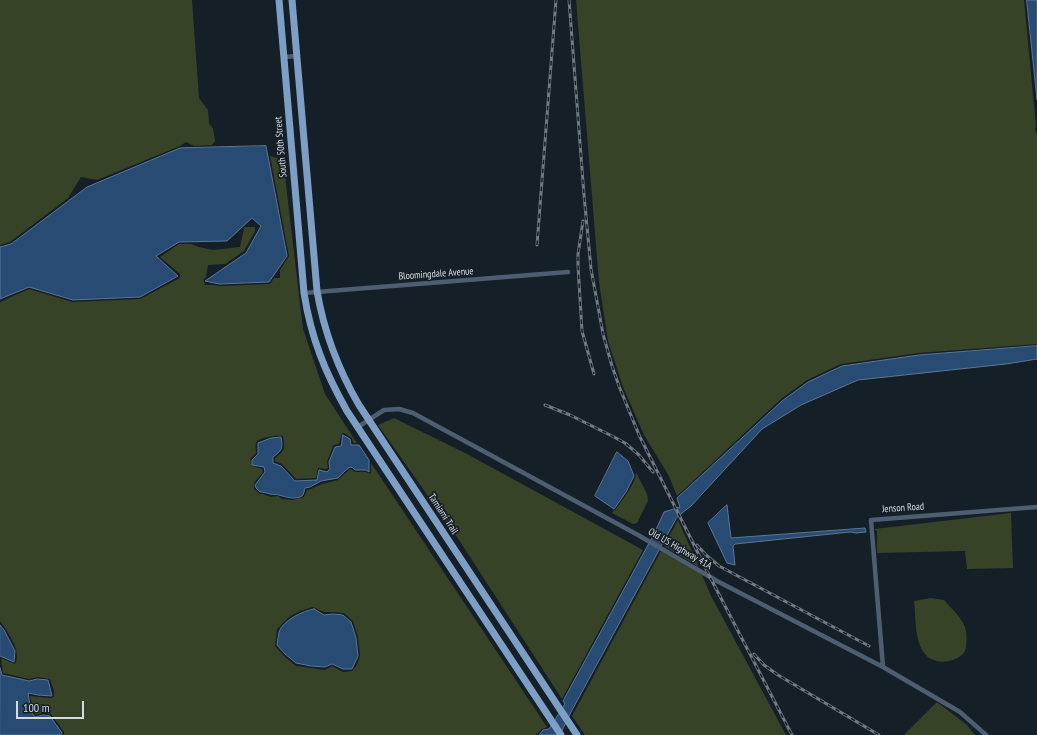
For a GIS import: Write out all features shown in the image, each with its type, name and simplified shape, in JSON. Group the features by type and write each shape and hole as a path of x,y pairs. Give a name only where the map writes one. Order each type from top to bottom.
{"main road":[{"name":"South 50th Street","path":"279,0 304,293"},
{"path":"292,0 318,292"},
{"name":"Tamiami Trail","path":"318,292 325,326 336,360 350,390 577,735"},
{"path":"304,293 311,329 321,357 339,396 561,735"}],"street":[{"path":"284,57 297,56"},
{"name":"Bloomingdale Avenue","path":"304,293 568,272"},
{"name":"Old US Highway 41A","path":"358,427 384,410 399,408 413,413 648,540 717,581 883,667 960,712 986,735"},
{"name":"Jenson Road","path":"883,667 871,520 1037,507"}],"green space":[{"path":"0,0 192,0 199,98 208,110 209,123 213,129 215,141 212,145 194,146 186,142 180,146 97,180 81,177 68,198 10,242 0,245"},
{"path":"576,0 1024,0 1036,126 1035,130 1037,134 1037,344 919,353 841,364 807,380 781,399 677,496 669,476 644,435 623,387 608,341 599,282"},
{"path":"270,156 284,160 303,329 325,394 357,443 353,443 352,438 342,433 339,444 333,446 327,462 328,468 318,468 316,478 296,479 282,464 275,461 275,458 284,449 283,436 272,436 260,439 256,444 256,453 250,459 252,466 262,469 263,472 254,483 254,489 260,494 271,497 278,496 282,499 293,500 304,497 307,490 338,480 350,469 355,472 366,472 370,474 371,463 547,727 542,729 536,735 64,735 64,732 51,714 43,713 35,715 33,711 30,696 52,698 54,696 50,679 38,677 29,679 3,673 1,658 15,664 17,654 13,642 0,621 0,302 29,289 72,302 140,299 180,278 180,274 160,257 179,244 191,244 213,250 240,247 245,227 255,227 255,231 244,251 225,264 208,265 206,277 203,280 205,283 204,285 220,286 270,284 274,278 280,278 280,270 289,256","holes":["313,607 324,612 344,613 353,621 358,637 360,656 357,665 352,671 343,672 332,666 325,670 296,666 275,646 277,629 289,617 300,611"]},
{"path":"394,418 467,454 643,550 562,699 459,540 378,425"},
{"path":"636,472 647,494 648,501 637,523 633,524 612,513 634,482"},
{"path":"1011,513 1013,568 967,569 965,551 877,553 877,531 874,529"},
{"path":"678,520 699,567 664,546"},
{"path":"661,551 702,575 711,596 786,735 585,735 572,716"},
{"path":"931,598 944,600 959,616 965,627 965,651 957,658 946,662 929,658 921,648 917,636 914,601"},
{"path":"937,702 967,725 975,735 904,735"}],"water":[{"path":"1027,0 1037,0 1037,99"},
{"path":"266,146 287,256 269,282 219,284 205,281 246,253 261,226 252,218 227,241 179,242 156,256 178,276 140,297 73,300 29,287 0,299 0,247 11,244 87,187 180,148"},
{"path":"1037,346 1037,359 1006,364 858,380 801,405 762,429 691,506 677,517 560,735 539,735 543,730 549,729 565,704 563,701 654,534 664,512 680,507 677,498 782,401 808,382 842,366 919,355"},
{"path":"343,435 350,439 351,445 359,445 369,460 369,472 366,470 355,470 350,467 338,478 321,481 305,488 303,495 296,498 260,492 256,488 255,485 265,472 264,467 252,465 252,460 258,454 258,443 271,438 281,437 281,449 273,457 273,463 281,466 295,481 317,480 319,470 327,472 330,469 329,462 335,447 341,446"},
{"path":"617,452 628,461 634,476 626,492 614,509 595,496"},
{"path":"727,505 731,538 865,528 866,532 850,532 735,544 733,546 735,565 727,563 708,523"},
{"path":"314,609 324,615 343,615 351,622 356,638 358,656 352,669 343,669 332,664 325,667 296,663 277,645 279,632 289,620 299,614"},
{"path":"0,625 15,651 14,662 0,656"},
{"path":"0,668 2,675 29,681 37,679 48,680 52,696 28,693 31,712 35,717 43,715 50,716 62,733 61,735 0,735"}],"railway":[{"path":"537,245 556,0"},
{"path":"569,0 591,269 603,334 612,366 639,435 710,577 792,735"},
{"path":"583,221 578,254 582,331 594,374"},
{"path":"545,405 570,415 625,443 639,455 653,472"},
{"path":"697,545 719,566 869,646"},
{"path":"754,654 764,665 778,675 879,735"}]}
